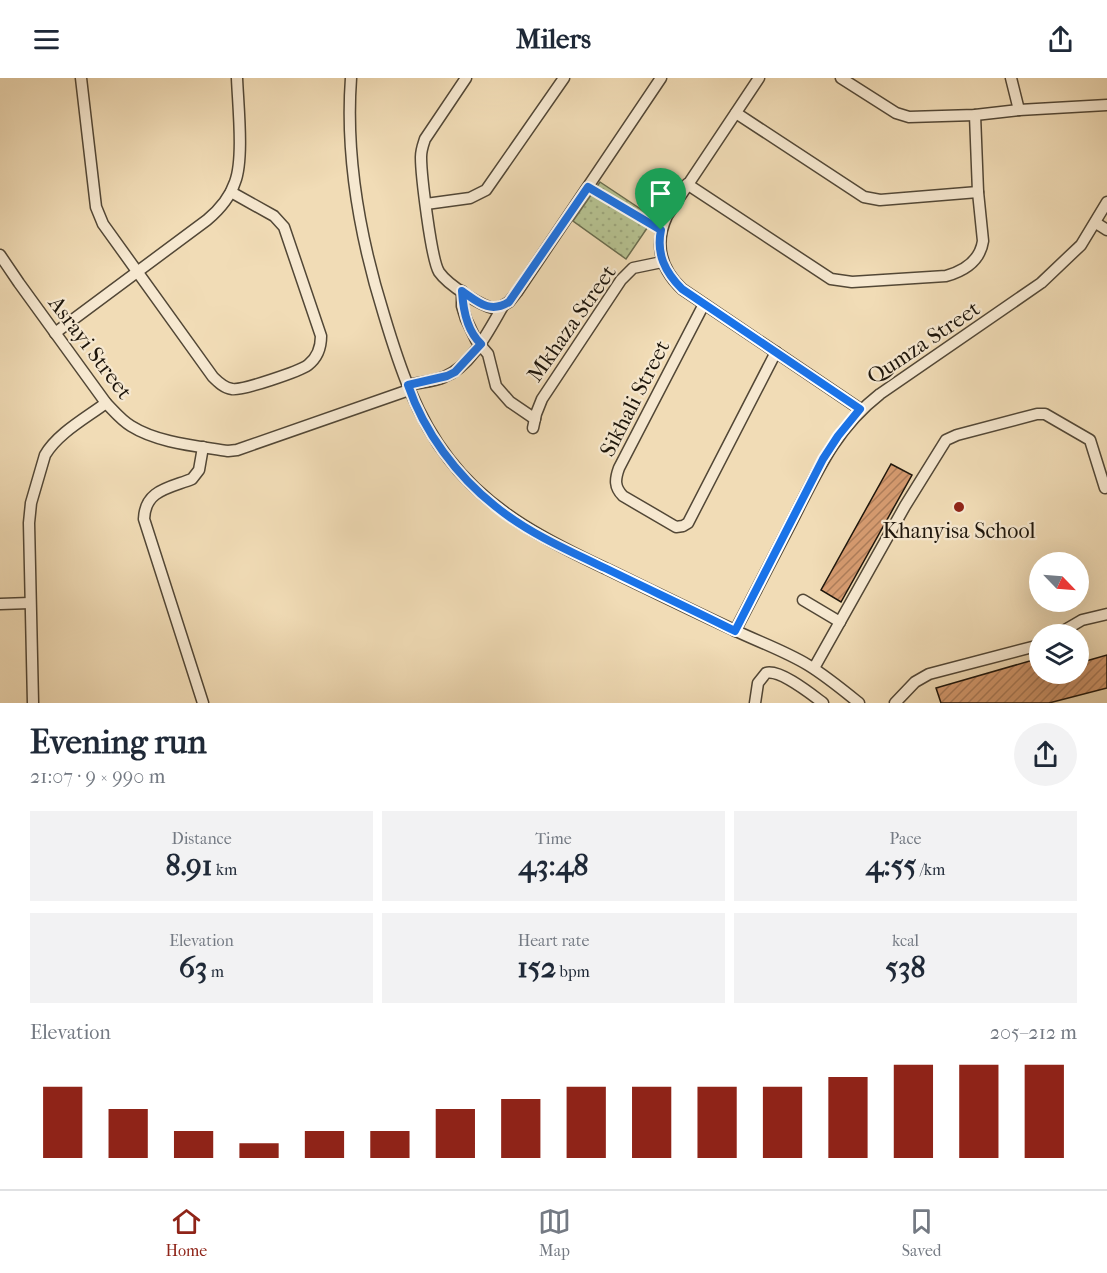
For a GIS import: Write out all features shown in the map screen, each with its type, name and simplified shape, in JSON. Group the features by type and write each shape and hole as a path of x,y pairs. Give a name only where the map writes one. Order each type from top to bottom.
{"street":[{"path":"81,78 96,207 103,224 136,273 213,377 224,386 240,389 306,366 318,352 321,336 284,227 274,216 231,192"},
{"path":"55,333 207,220 222,205 231,192 239,164 237,78"},
{"path":"351,78 350,141 358,215 367,261 408,387 435,440 449,460 495,507 529,529 735,631 788,654 813,668 859,703"},
{"path":"466,78 422,147 426,204 436,265 445,278 490,308 497,309 503,306"},
{"path":"426,204 470,198 486,190 564,78"},
{"name":"Asrayi Street","path":"0,255 106,403 122,420 144,433 203,447 237,450 455,372 481,344 503,306 517,292 661,78"},
{"path":"759,78 667,216 661,230 662,262 673,280 704,304 860,409"},
{"path":"842,78 902,116 975,115 1107,105"},
{"path":"1011,78 1019,110"},
{"path":"736,113 864,197 880,200 978,192"},
{"path":"687,184 823,275 840,282 946,276 974,262 979,256 983,241 978,192 975,115"},
{"name":"Qumza Street","path":"735,631 823,459 834,441 860,409 1041,283 1081,245 1107,202"},
{"path":"1096,223 1107,230"},
{"name":"Mkhaza Street","path":"481,344 488,354 496,386 534,423 542,399 627,273 633,268 662,262"},
{"path":"462,291 462,306 466,319 476,340 481,344"},
{"name":"Sikhali Street","path":"704,304 619,468 616,484 623,496 676,527 688,523 776,352"},
{"path":"33,703 30,513 45,455 53,444 106,403"},
{"path":"813,668 905,506 946,440 1036,414 1045,414 1090,440 1105,488"},
{"path":"203,447 196,476 151,497 145,507 144,519 203,703"},
{"path":"802,600 840,622"},
{"path":"0,604 30,603"},
{"path":"1075,624 1107,614"},
{"path":"895,703 915,682 929,674 1029,648"},
{"path":"755,703 759,683 766,673 772,671 823,703"}],"path":[{"path":"588,187 661,230"}],"green space":[{"path":"600,182 654,218 626,259 573,221"}],"building":[{"path":"891,464 912,475 841,602 821,590"},
{"path":"1107,655 1107,688 1049,703 941,703 936,688 1029,661 1029,684 1089,684 1089,660"}],"place":[{"name":"Khanyisa School","path":"959,507"}],"route":[{"path":"588,187 661,230 662,262 673,280 682,289 860,409 823,459 735,631 566,549 495,507 449,460 435,440 408,385 447,376 455,372 468,359 481,344 476,340 466,319 462,306 462,291 490,308 497,309 509,302 588,187"}]}
